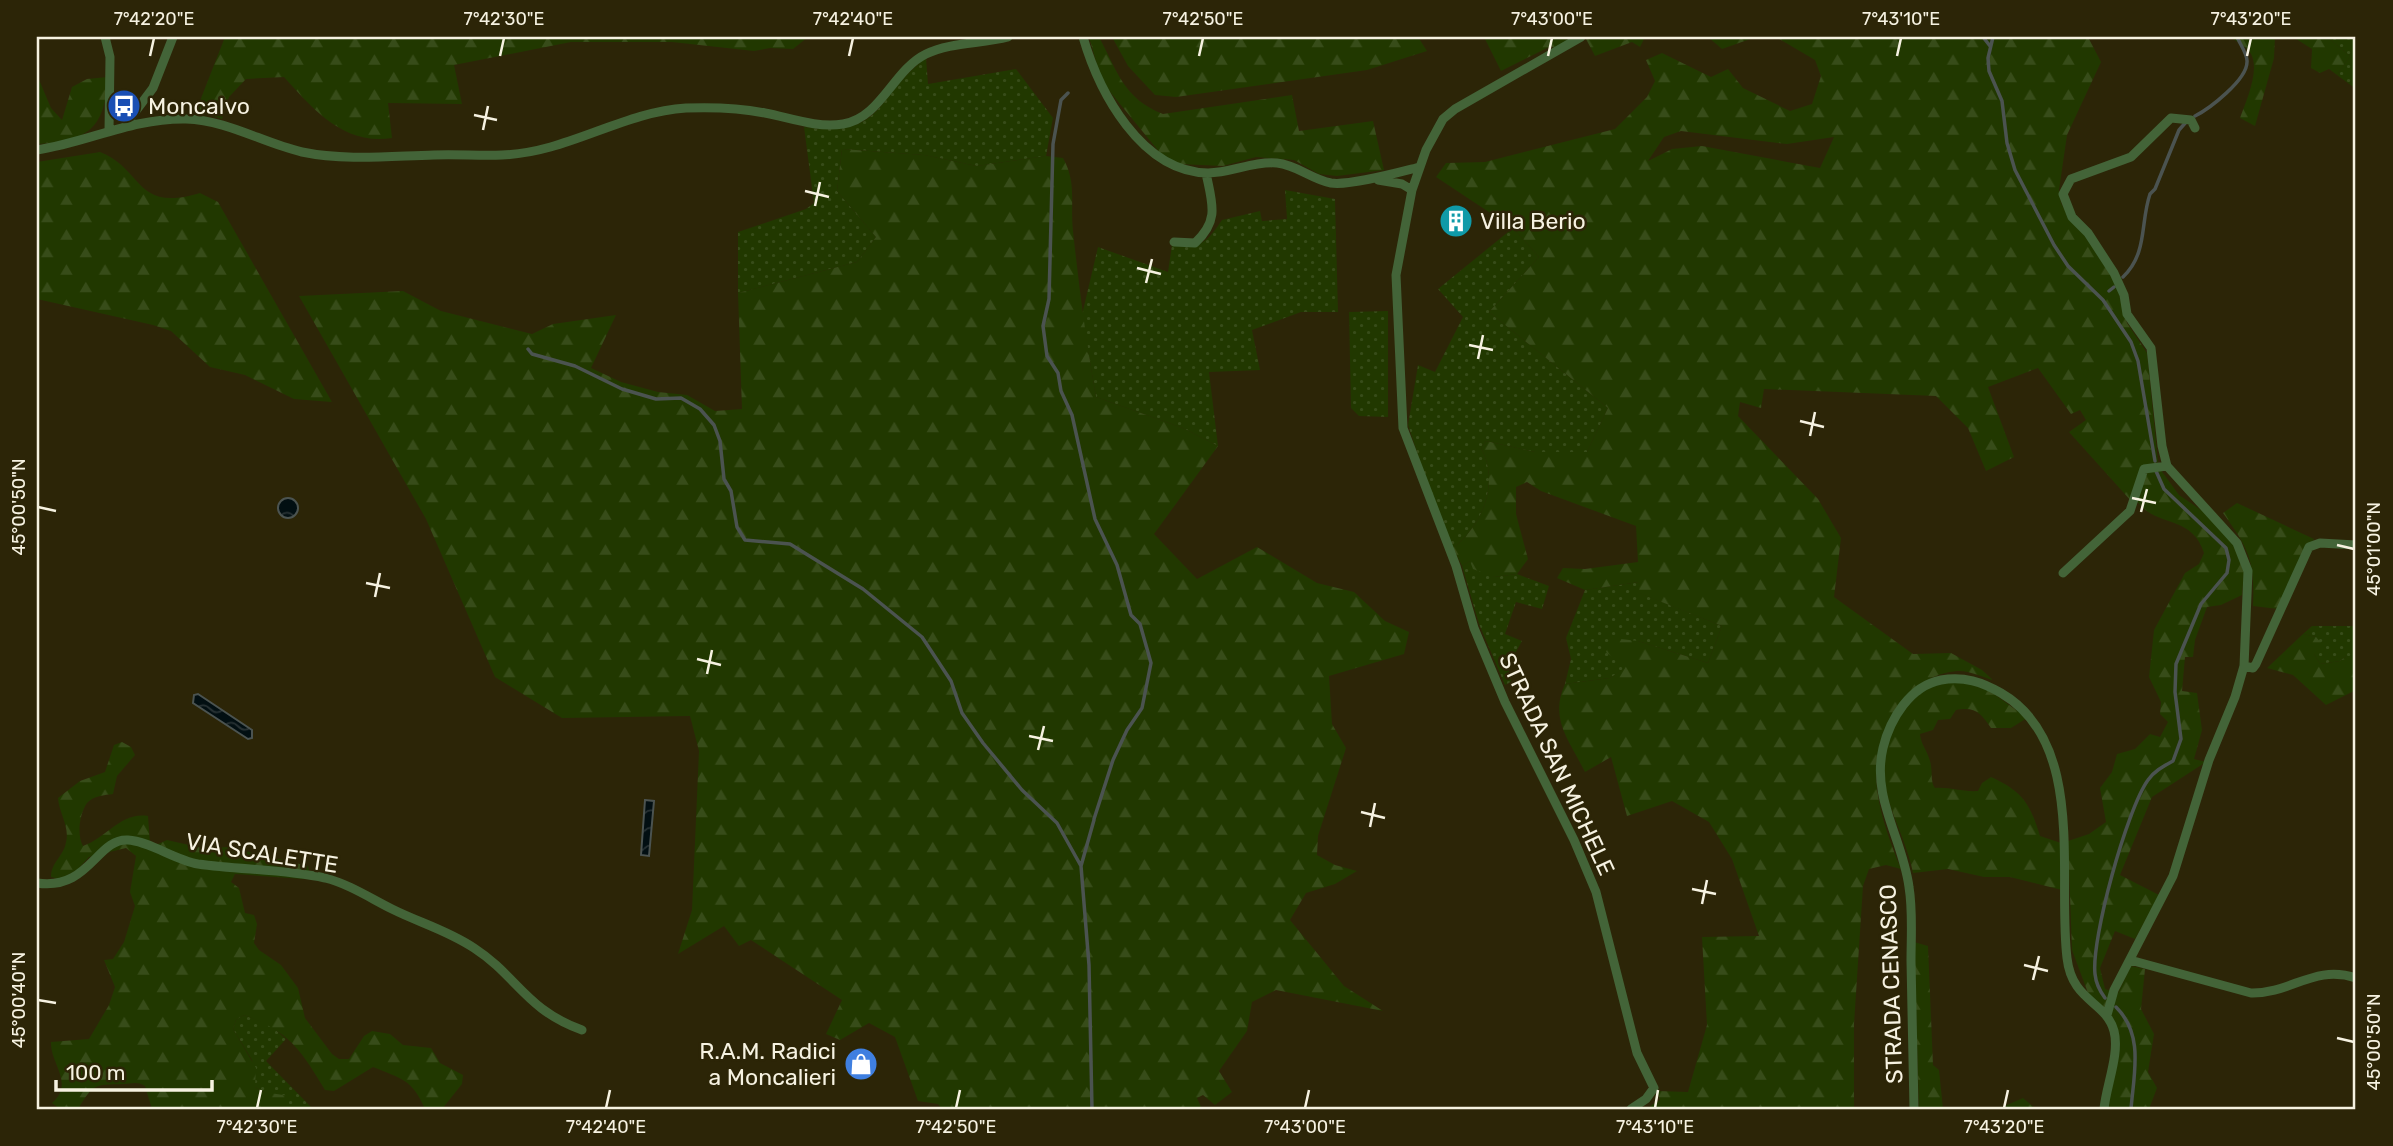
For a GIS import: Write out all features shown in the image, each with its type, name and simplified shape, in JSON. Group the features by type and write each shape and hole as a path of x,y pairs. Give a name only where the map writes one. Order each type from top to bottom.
{"street":[{"path":"105,37 110,57 109,131"},
{"path":"126,124 153,88 173,37"},
{"path":"37,150 73,145 126,124 187,119 224,125 303,152 391,158 520,154 652,114 688,108 730,109 805,123 839,125 855,121 869,111 908,67 925,54 940,48 1008,37"},
{"path":"1083,37 1099,84 1142,141 1166,163 1206,173 1261,163 1278,163 1295,166 1330,182 1341,184 1420,167"},
{"path":"1365,178 1402,184 1412,190 1437,129 1455,109 1581,37"},
{"path":"2195,128 2191,120 2171,118 2131,156 2071,179 2063,194 2072,217 2088,233 2114,273 2124,295 2127,314 2151,348 2162,446 2168,467 2237,543 2243,555 2248,571 2248,667"},
{"path":"1174,242 1195,243 1209,230 1213,212 1206,173"},
{"name":"STRADA SAN MICHELE","path":"1412,190 1396,275 1403,428 1456,566 1474,628 1505,702 1574,839 1596,892 1637,1053 1654,1088 1646,1099 1630,1109"},
{"path":"2063,573 2130,511 2144,469 2168,467"},
{"path":"2104,1109 2115,1047 2115,1032 2107,1016 2114,990 2173,876 2210,760 2248,667 2305,551 2320,543 2356,545"},
{"name":"STRADA CENASCO","path":"1914,1109 1910,887 1883,802 1880,775 1883,750 1892,722 1912,695 1930,682 1958,677 1985,684 2010,698 2036,722 2050,753 2062,817 2066,859 2067,961 2072,980 2084,998 2107,1016"},
{"name":"VIA SCALETTE","path":"37,883 58,883 70,879 85,871 113,843 128,840 170,857 198,864 326,878 410,917 435,925 473,947 542,1011 582,1030"},
{"path":"2130,960 2251,993 2270,993 2313,975 2330,974 2356,978"}],"green space":[{"path":"225,37 808,37 793,49 770,48 754,51 672,42 571,42 454,65 462,104 388,103 392,138 375,139 344,131 318,112 284,77 246,79 229,97 222,119 196,111"},
{"path":"1089,37 1099,37 1130,92 1150,108 1163,114 1292,95 1299,131 1373,121 1384,170 1337,176 1319,174 1294,160 1256,157 1223,166 1179,164 1161,154 1102,82"},
{"path":"1112,37 1418,37 1427,51 1367,70 1176,97 1155,95 1128,66"},
{"path":"1484,37 1577,37 1556,50 1551,46 1501,71"},
{"path":"1645,37 1640,47 1632,42 1595,56 1586,39"},
{"path":"1708,37 1756,37 1722,49"},
{"path":"1776,37 2088,37 2101,62 2067,135 2059,190 2061,203 2070,219 2086,234 2115,280 2127,323 2147,353 2158,462 2152,464 2132,502 2069,432 2086,420 2080,410 2071,414 2038,368 1988,387 2014,457 1986,471 1968,428 1936,396 1764,389 1761,408 1740,402 1738,416 1818,499 1841,538 1834,597 1913,654 1951,653 1982,670 1993,680 1957,671 1922,683 1897,707 1881,740 1876,776 1879,800 1901,869 1886,865 1869,869 1863,886 1854,1024 1854,1109 1652,1109 1650,1106 1660,1100 1657,1091 1688,1092 1707,1025 1702,937 1759,936 1732,859 1709,822 1672,801 1627,816 1611,757 1585,772 1567,739 1559,708 1565,684 1610,678 1625,668 1606,652 1612,638 1638,641 1708,663 1722,626 1639,593 1639,582 1585,590 1557,578 1563,568 1585,569 1638,562 1636,526 1541,491 1527,482 1516,487 1516,514 1528,559 1517,574 1494,577 1473,569 1470,561 1462,566 1453,548 1473,527 1485,502 1489,475 1481,448 1486,441 1535,452 1587,452 1608,408 1489,312 1539,257 1513,228 1436,177 1446,163 1485,162 1615,129 1647,97 1655,81 1646,60 1662,53 1711,77 1728,69 1743,88 1790,111 1812,104 1821,76 1815,60","holes":["1681,131 1787,144 1834,137 1820,168 1702,146 1672,149 1648,161 1664,137"]},
{"path":"2231,37 2275,37 2274,58 2255,126 2240,118 2252,84 2253,58 2247,49"},
{"path":"2293,37 2327,37 2350,56 2337,75 2329,69 2320,73 2311,68 2312,49"},
{"path":"2327,37 2356,37 2356,89 2337,75 2350,56"},
{"path":"926,58 928,84 1016,69 1053,118 1046,156 977,166 924,155 842,149 837,191 876,237 857,262 738,293 738,232 806,209 814,203 804,127 831,129 865,121"},
{"path":"37,75 51,108 62,120 72,87 87,79 108,77 103,109 98,120 90,129 69,140 37,144"},
{"path":"842,149 924,155 977,166 1046,156 1063,158 1072,185 1075,252 1096,397 1183,428 1218,446 1154,534 1197,579 1257,547 1317,583 1354,592 1385,621 1409,632 1404,654 1329,676 1332,724 1346,748 1318,836 1317,855 1335,865 1357,871 1335,884 1306,893 1290,920 1344,986 1383,1011 1276,990 1252,1002 1247,1031 1219,1071 1232,1092 1215,1105 1203,1095 1197,1098 1202,1109 942,1109 938,1104 918,1101 895,1037 869,1023 840,1040 826,1034 842,1000 751,940 739,946 724,926 678,954 692,910 699,751 690,716 562,718 495,677 426,519 299,296 403,291 441,311 532,334 553,324 616,315 591,368 621,382 658,392 687,395 715,411 742,409 738,293 857,262 876,237 837,191"},
{"path":"100,152 114,159 151,193 179,198 200,193 218,202 332,402 294,399 245,375 210,367 171,331 37,299 37,162"},
{"path":"1285,190 1335,199 1338,312 1301,312 1252,330 1260,370 1209,372 1218,446 1183,428 1096,397 1082,315 1098,247 1168,272 1172,245 1189,247 1202,243 1222,220 1260,211 1262,221 1287,219"},
{"path":"1513,228 1539,257 1489,312 1608,408 1587,452 1535,452 1486,441 1481,448 1489,475 1485,502 1473,527 1453,548 1433,500 1408,425 1418,365 1435,372 1463,317 1438,289"},
{"path":"1388,311 1388,417 1359,416 1351,408 1349,312"},
{"path":"2160,469 2179,495 2204,512 2233,543 2244,572 2242,595 2221,605 2207,607 2195,640 2193,657 2185,657 2182,691 2197,693 2202,730 2194,759 2206,762 2152,797 2120,875 2159,895 2135,939 2115,931 2100,968 2105,989 2118,993 2131,966 2145,969 2141,1009 2154,1034 2148,1072 2157,1088 2149,1109 2107,1109 2119,1034 2111,1017 2088,993 2072,950 2068,841 2089,834 2106,822 2100,788 2112,772 2117,754 2135,749 2150,734 2160,737 2168,722 2160,714 2161,702 2149,677 2154,630 2185,573 2199,564 2204,553 2191,532 2153,515 2137,501 2146,472"},
{"path":"2237,503 2314,539 2278,609 2253,606 2253,578 2248,556 2239,536 2223,513"},
{"path":"1470,561 1494,577 1517,574 1549,586 1542,609 1516,602 1505,634 1522,641 1508,666 1511,682 1505,685 1479,624 1462,566"},
{"path":"1639,582 1640,593 1722,626 1708,663 1638,641 1626,668 1610,678 1565,684 1571,659 1566,638 1585,590"},
{"path":"2312,626 2356,626 2356,656 2346,656 2340,661 2320,664 2314,654 2316,637 2303,634"},
{"path":"2303,634 2316,637 2322,644 2314,654 2320,664 2340,661 2346,656 2356,656 2356,690 2326,705 2293,675 2267,668"},
{"path":"1964,682 1990,691 2027,718 2011,728 1991,728 1977,712 1963,709 1956,710 1950,719 1938,720 1933,730 1920,734 1930,761 1933,785 1935,788 1978,791 1982,783 1991,777 2010,787 2028,807 2040,836 2061,843 2062,890 2010,877 1984,877 1948,869 1913,873 1886,789 1884,764 1889,739 1908,703 1917,695 1936,685"},
{"path":"122,742 131,747 135,755 117,776 113,794 92,799 84,808 80,831 83,846 129,818 148,816 150,843 158,844 167,840 202,848 229,847 308,866 310,875 303,879 235,874 231,882 239,888 245,913 254,915 257,924 254,943 259,950 281,965 298,988 305,1018 332,1054 339,1059 349,1059 364,1036 372,1031 390,1034 403,1045 431,1048 440,1063 463,1075 462,1084 442,1109 425,1109 415,1091 405,1081 373,1067 334,1091 325,1090 293,1044 273,1028 244,1015 236,1020 233,1029 256,1068 255,1087 263,1092 290,1096 288,1105 269,1109 152,1109 145,1086 134,1083 96,1087 78,1109 60,1109 52,1103 59,1096 62,1081 51,1042 89,1039 109,1005 115,987 104,960 113,959 124,942 135,906 130,892 136,856 126,848 89,857 77,870 60,879 51,877 53,867 65,847 67,836 58,798 80,781 105,772 114,745"},
{"path":"1914,942 1928,946 1933,1065 1939,1070 1943,1109 1919,1109"},
{"path":"244,1015 270,1025 286,1039 266,1061 313,1109 269,1109 287,1105 255,1087 252,1060 233,1029 236,1020"},
{"path":"2023,1098 2036,1109 1998,1109"}],"water":[{"path":"288,498 295,501 298,508 295,515 288,518 281,515 278,508 281,501"},
{"path":"198,694 252,730 252,738 248,739 193,703 194,695"},
{"path":"645,800 654,801 649,856 641,855"}],"waterway":[{"path":"1983,37 1990,46"},
{"path":"1993,37 1988,58 1989,71 2002,101 2007,143 2015,170 2054,245 2068,266 2103,300 2131,342 2138,361 2155,461"},
{"path":"2195,116 2226,93 2241,77 2247,62 2237,37"},
{"path":"1068,93 1061,100 1053,144 1049,299 1043,326 1047,356 1058,373 1061,391 1072,415 1095,519 1117,565 1131,615 1140,624 1151,663 1142,708 1127,730 1113,760 1094,819"},
{"path":"2123,277 2131,268 2140,248 2150,194 2155,189 2179,130 2187,121"},
{"path":"2109,291 2114,287"},
{"path":"528,349 532,354 575,366 622,389 656,399 681,398 700,409 714,425 720,441 724,479 731,491 737,527 745,540 790,544 863,589 922,637 951,681 962,713 1022,790 1057,823 1081,866"},
{"path":"2105,998 2096,981 2095,957 2112,875 2130,818 2148,780 2159,769 2173,761 2181,739 2175,692 2176,664 2201,604 2227,573 2229,560 2226,548 2164,489 2156,471"},
{"path":"1092,1109 1089,965 1081,866 1094,820"},
{"path":"2116,1007 2125,1018 2134,1042 2135,1068 2131,1109"}],"place":[{"name":"Moncalvo","path":"124,106"},
{"name":"Villa Berio","path":"1456,221"},
{"name":"R.A.M. Radici a Moncalieri","path":"861,1064"}]}
